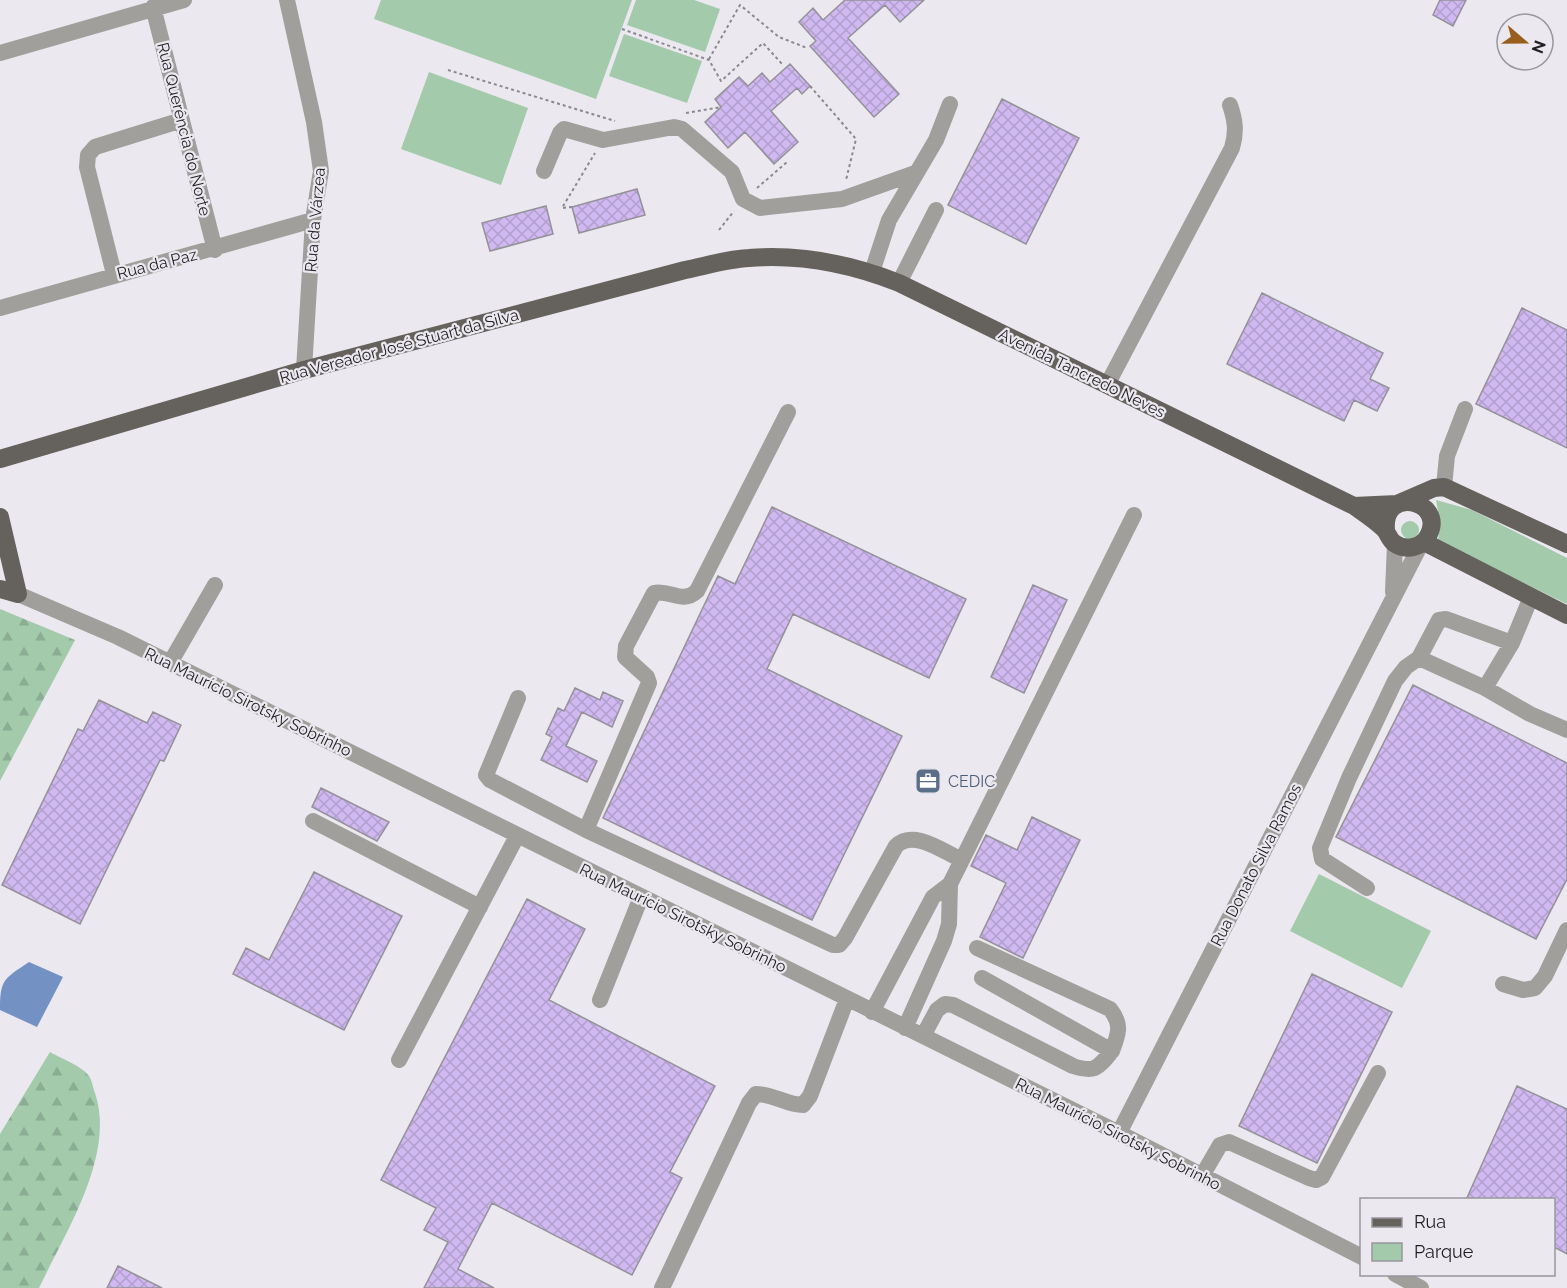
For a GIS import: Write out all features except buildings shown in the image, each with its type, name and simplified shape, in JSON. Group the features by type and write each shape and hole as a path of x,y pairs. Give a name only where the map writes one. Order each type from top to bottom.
{"main road":[{"name":"Rua Vereador José Stuart da Silva","path":"0,459 304,370 684,270 747,258 803,258"},
{"name":"Avenida Tancredo Neves","path":"803,258 872,272 898,283 1354,506 1390,537"},
{"name":"Avenida Tancredo Neves","path":"1354,506 1397,504 1434,488 1444,487"},
{"path":"1444,487 1567,544"},
{"path":"1404,502 1419,504 1429,515 1431,529 1422,543 1409,548 1390,537 1387,515 1397,504 1404,502"},
{"path":"0,517 18,594"},
{"path":"1422,543 1567,615"},
{"name":"Rua Maurício Sirotsky Sobrinho","path":"0,589 18,594"}],"street":[{"path":"0,54 153,7 184,0"},
{"name":"Rua da Várzea","path":"287,0 320,159 304,370"},
{"name":"Rua Querência do Norte","path":"153,7 215,250"},
{"path":"872,272 889,220 936,140 950,104"},
{"path":"1107,385 1232,148 1236,121 1230,105"},
{"path":"114,274 87,167 88,155 95,147 182,120"},
{"path":"544,171 560,133 564,129 603,140 674,127 682,129 723,163 732,172 743,199 760,208 842,199 915,173"},
{"path":"898,283 936,210"},
{"name":"Rua da Paz","path":"0,308 114,274 215,250 314,220"},
{"path":"1444,487 1447,456 1465,409"},
{"path":"586,830 647,690 647,677 625,657 626,646 654,593 659,591 683,598 690,597 697,591 788,412"},
{"path":"905,1028 944,941 949,924 950,884 1134,515"},
{"name":"Rua Donato Silva Ramos","path":"1390,537 1393,596"},
{"name":"Rua Donato Silva Ramos","path":"1119,1134 1422,543"},
{"path":"170,663 214,585"},
{"name":"Rua Maurício Sirotsky Sobrinho","path":"18,594 118,637 923,1036 1360,1256"},
{"path":"1485,688 1512,643 1531,597"},
{"path":"1367,888 1322,859 1320,848 1349,778 1395,681 1406,667 1419,658 1439,620 1446,619 1512,643"},
{"path":"1419,658 1485,688 1530,714 1567,730"},
{"path":"518,698 486,775 490,780 586,830 833,945 839,945 845,938 896,846 904,839 914,838 962,860"},
{"path":"314,821 480,907"},
{"path":"399,1060 517,836"},
{"path":"872,1012 933,897 950,884"},
{"path":"600,1000 641,897"},
{"path":"1503,984 1523,990 1535,988 1545,976 1567,930"},
{"path":"923,1036 937,1010 945,1004 953,1005 1087,1071 1099,1067 1112,1051 1119,1019 1110,1009 977,948"},
{"path":"982,978 1112,1051"},
{"path":"662,1288 749,1103 756,1094 768,1094 793,1105 803,1105 810,1096 847,999"},
{"path":"1202,1176 1220,1145 1229,1142 1316,1180 1322,1177 1378,1073"},
{"path":"1397,1276 1421,1288"}],"path":[{"path":"709,60 740,5 779,37 807,48"},
{"path":"622,29 709,60 721,81 763,43 782,64"},
{"path":"448,70 624,124"},
{"path":"810,86 856,139 842,199"}],"green space":[{"path":"381,0 632,0 596,99 374,19"},
{"path":"636,0 694,0 720,9 705,52 627,25"},
{"path":"624,34 702,61 687,103 609,76"},
{"path":"429,72 528,108 501,185 401,149"},
{"path":"1436,500 1472,510 1567,558 1567,604 1438,541 1440,522"},
{"path":"1410,521 1416,524 1419,530 1416,536 1410,539 1404,536 1401,530 1404,524"},
{"path":"0,609 75,640 0,781"},
{"path":"1319,874 1431,931 1402,988 1290,931"},
{"path":"50,1052 71,1062 89,1076 100,1117 99,1142 85,1193 39,1288 0,1288 0,1134"}],"water":[{"path":"29,962 63,977 37,1027 0,1010 1,992 5,981"}],"place":[{"name":"CEDIC","path":"928,781"}]}
